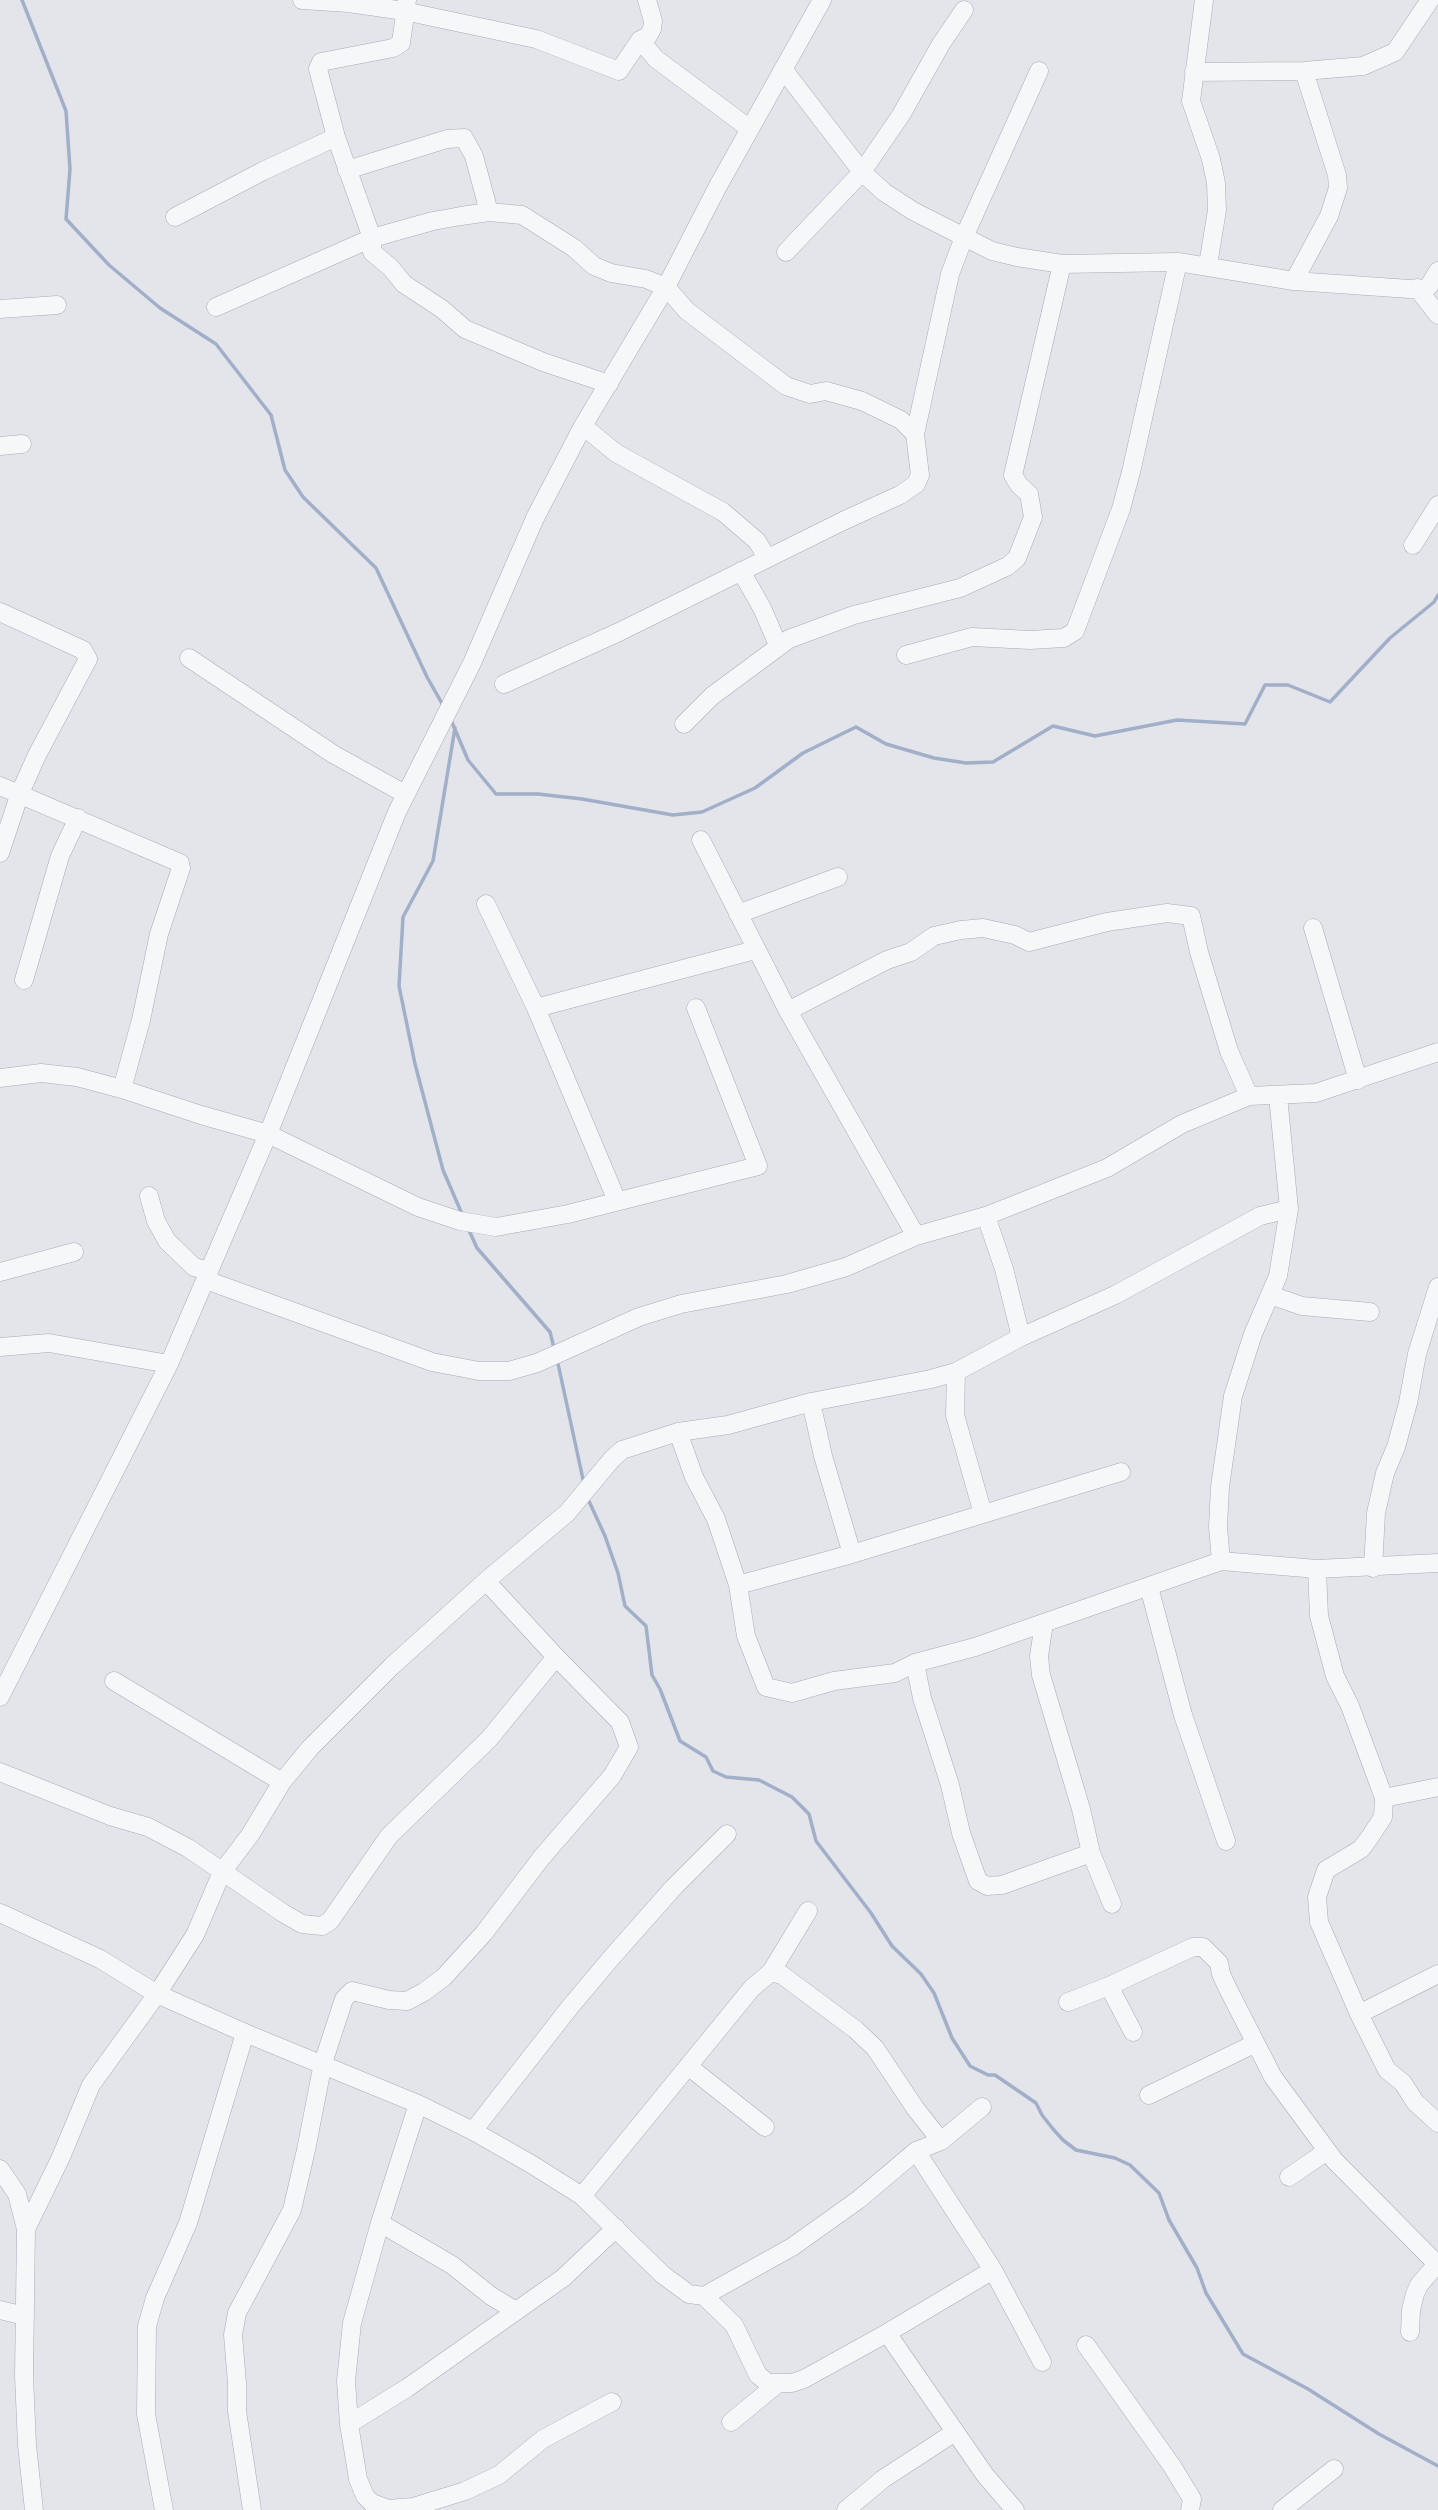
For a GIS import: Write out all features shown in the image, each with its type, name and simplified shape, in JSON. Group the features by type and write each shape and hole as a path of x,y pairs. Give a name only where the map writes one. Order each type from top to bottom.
{"street":[{"path":"302,0 405,6 536,39 619,71 640,40 648,36 652,29 653,21 647,0"},
{"path":"0,1697 169,1364 268,1134 302,1044 405,794 472,663 535,518 583,426 667,287 718,186 821,0"},
{"path":"1204,0 1192,101 1216,183 1217,210 1208,265"},
{"path":"1194,72 1304,71 1363,66 1395,52 1430,0"},
{"path":"405,6 401,41 394,48 329,60 319,65 318,76 336,137 372,238 372,252 391,268 404,284 442,309 465,329 543,362 609,384"},
{"path":"786,252 862,172 901,115 941,44 964,10"},
{"path":"640,40 656,59 750,129"},
{"path":"783,69 862,172 884,192 914,211 992,251 1062,264 1178,262 1294,281 1424,290 1438,271"},
{"path":"505,684 619,632 900,495 916,484 920,475 915,434 950,274 1039,71"},
{"path":"1294,281 1329,216 1338,188 1337,175 1304,71"},
{"path":"175,217 336,137"},
{"path":"347,170 447,139 464,138 474,156 489,212"},
{"path":"216,307 372,238 433,221 489,212 522,215 574,248 594,266 667,287 687,311 786,386 810,394 826,391 862,401 901,420 915,434"},
{"path":"906,655 972,638 1064,638 1075,631 1117,521 1131,472 1178,262"},
{"path":"684,724 712,695 778,645 854,615 960,588 1008,566 1017,558 1032,517 1029,494 1013,475 1062,264"},
{"path":"1417,288 1438,315"},
{"path":"0,309 57,305"},
{"path":"583,426 616,453 723,512 758,541 767,558"},
{"path":"0,446 22,444"},
{"path":"1413,544 1438,505"},
{"path":"741,571 762,608 778,645"},
{"path":"0,612 83,650 88,655 86,664 37,755 28,796 0,853"},
{"path":"189,658 333,754 405,794"},
{"path":"0,786 177,860 181,868 159,934 141,1020 122,1088"},
{"path":"24,980 60,856 78,818"},
{"path":"701,840 788,1011 916,1236"},
{"path":"738,915 838,877"},
{"path":"486,904 536,1008 617,1201"},
{"path":"788,1011 887,960 911,952 934,936 983,928 1015,935 1028,942 1107,922 1167,913 1191,915 1199,952 1229,1051 1249,1096"},
{"path":"1313,928 1358,1080"},
{"path":"536,1008 755,950"},
{"path":"0,1078 41,1073 77,1077 122,1088 268,1134 418,1207 460,1221 496,1227 568,1214 758,1167 696,1008"},
{"path":"149,1196 156,1221 167,1241 194,1267 207,1275 432,1362 456,1368 509,1371 537,1363 639,1317 681,1304 787,1284 846,1267 916,1236 986,1216 1107,1168 1182,1124 1249,1096 1316,1093 1438,1052"},
{"path":"1221,1561 1218,1527 1220,1487 1233,1396 1253,1334 1278,1276 1289,1209 1278,1096"},
{"path":"26,2229 91,2085 157,1994 195,1935 222,1872 250,1835 282,1782 310,1748 358,1699 486,1581 567,1513 622,1450 678,1432 728,1425 811,1402 931,1380 956,1372 1021,1337 1115,1295 1260,1216 1289,1209"},
{"path":"986,1216 1004,1269 1021,1337"},
{"path":"0,1272 74,1252"},
{"path":"1373,1568 1376,1513 1385,1473 1396,1447 1417,1354 1438,1287"},
{"path":"1270,1295 1302,1306 1370,1312"},
{"path":"0,1346 49,1343 169,1364"},
{"path":"956,1372 954,1415 983,1514"},
{"path":"811,1402 823,1456 852,1554"},
{"path":"678,1432 694,1477 716,1519 738,1585 746,1636 766,1687 792,1692 834,1681 895,1673 915,1663 975,1647 1221,1561 1317,1569 1438,1563"},
{"path":"738,1585 852,1554 1121,1472"},
{"path":"1317,1569 1319,1616 1330,1657 1384,1798 1383,1817 1361,1849 1326,1870 1317,1897 1319,1922 1387,2070 1404,2083 1415,2102 1438,2123"},
{"path":"252,2510 237,2412 233,2335 237,2313 292,2210 323,2063 348,1994 352,1991 389,2000 407,2001 425,1992 444,1977 484,1933 542,1857 612,1776 629,1747 620,1722 486,1581"},
{"path":"1149,1587 1183,1715 1226,1841"},
{"path":"1044,1622 1041,1675 1081,1809 1091,1853 1112,1904"},
{"path":"0,1772 110,1816 148,1827 188,1848 302,1924 322,1926 330,1921 389,1836 489,1739 556,1657"},
{"path":"915,1663 922,1698 950,1785 961,1833 978,1881 987,1886 1002,1885 1091,1853"},
{"path":"114,1681 282,1782"},
{"path":"1384,1798 1438,1787"},
{"path":"473,2131 612,1957 674,1887 727,1834"},
{"path":"582,2196 752,1988 771,1972 808,1911"},
{"path":"0,1913 100,1959 157,1994 418,2104 473,2131 582,2196 663,2275 689,2294 704,2296 734,2325 762,2380 776,2385 804,2379 993,2270"},
{"path":"1068,2002 1110,1986 1193,1947 1203,1947 1219,1963 1224,1982 1273,2077 1327,2151 1366,2195 1434,2257 1415,2294 1410,2310 1410,2332"},
{"path":"771,1972 782,1975 856,2030 875,2048 941,2141"},
{"path":"1359,2014 1438,1974"},
{"path":"1110,1986 1133,2032"},
{"path":"158,2510 146,2414 148,2326 155,2298 188,2223 246,2033"},
{"path":"1149,2095 1254,2044"},
{"path":"688,2066 765,2127"},
{"path":"418,2104 352,2323 346,2381 349,2424 358,2479 365,2496 379,2507 413,2507 465,2491 499,2474 543,2440 612,2402"},
{"path":"704,2296 792,2247 858,2200 916,2151 941,2141 982,2107"},
{"path":"916,2151 993,2270 1042,2362"},
{"path":"1289,2178 1327,2151"},
{"path":"0,2169 17,2194 26,2229 24,2376 27,2445 34,2510"},
{"path":"380,2223 452,2265 516,2311"},
{"path":"349,2424 407,2388 562,2278 616,2228"},
{"path":"0,2310 25,2316"},
{"path":"887,2333 985,2475 1015,2510"},
{"path":"1086,2345 1172,2466 1192,2499 1190,2510"},
{"path":"732,2422 776,2385"},
{"path":"846,2510 883,2479 955,2432"},
{"path":"1282,2510 1334,2469"}],"waterway":[{"path":"22,0 66,111 70,169 66,219 109,265 160,308 216,344 271,415 285,470 303,497 376,568 444,707"},
{"path":"451,720 468,760 496,794 538,794 582,799 673,815 702,812 755,788 803,753 856,727 886,744 934,758 966,763 993,762 1053,726 1095,736 1177,720 1245,724 1265,685 1288,685 1330,702 1390,638 1434,602 1438,595"},
{"path":"455,728 433,861 403,917 399,986 415,1064 443,1170 462,1214"},
{"path":"468,1228 477,1248 550,1332 554,1348"},
{"path":"557,1359 584,1484"},
{"path":"588,1499 618,1573 625,1606 646,1626 652,1675 680,1741 706,1757 713,1771 726,1777 759,1780 792,1797 809,1814 816,1841 871,1913 892,1946 921,1974 934,1993 952,2038 970,2066 988,2075 995,2075 1036,2103 1053,2129 1076,2150 1115,2158 1130,2165 1159,2193 1169,2220 1197,2268 1206,2293 1243,2354 1438,2466"}]}
